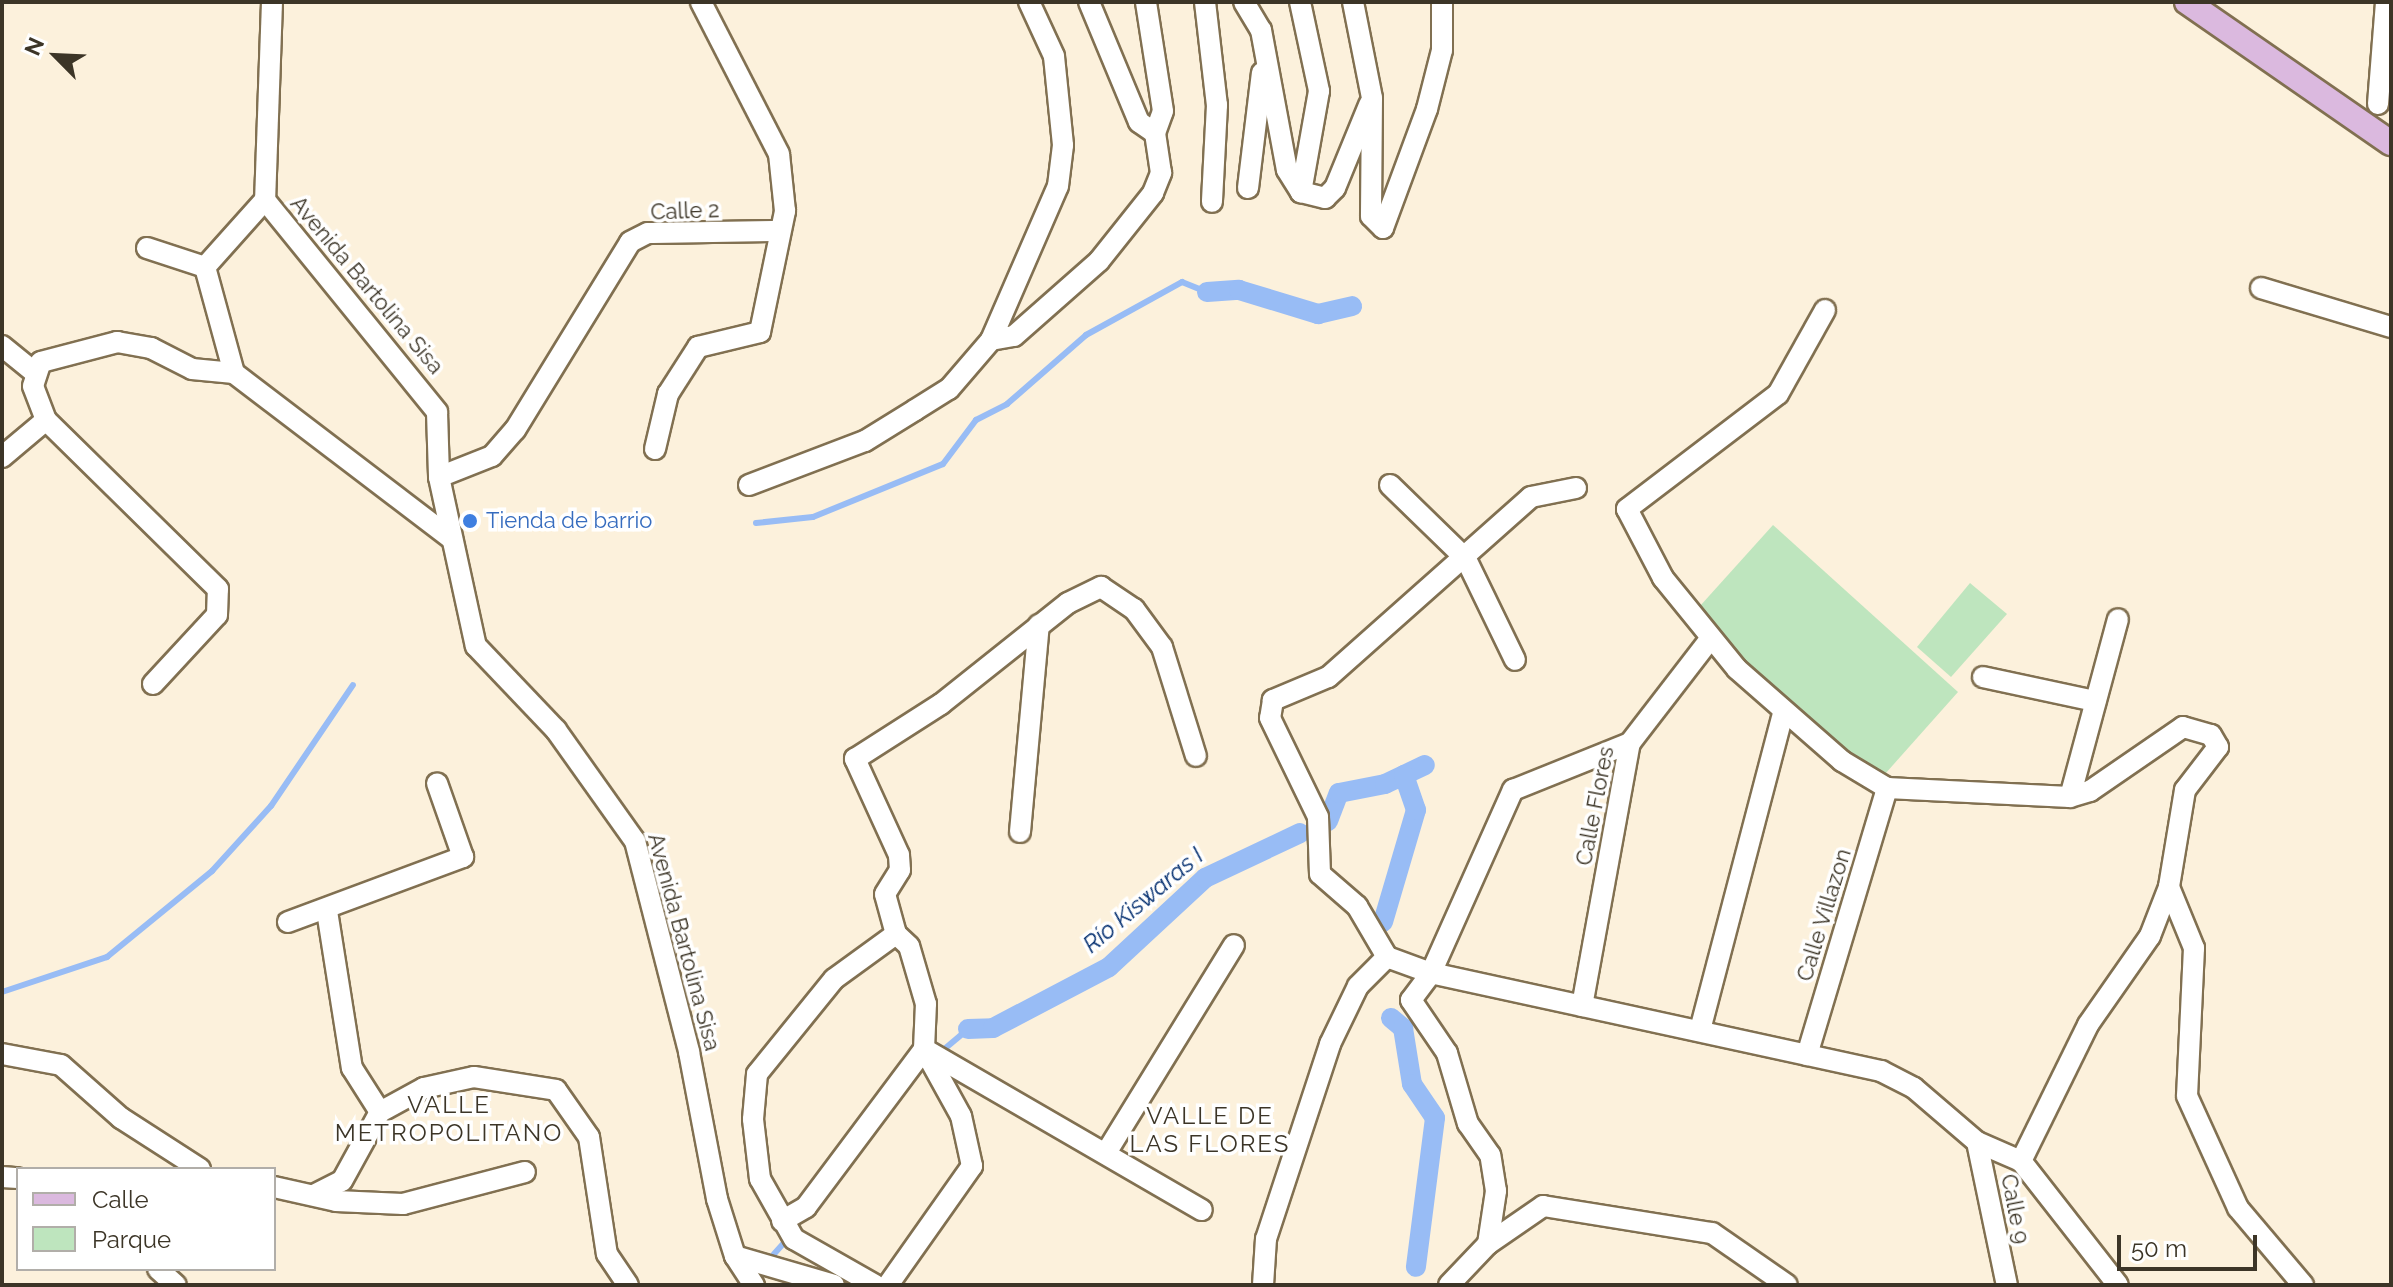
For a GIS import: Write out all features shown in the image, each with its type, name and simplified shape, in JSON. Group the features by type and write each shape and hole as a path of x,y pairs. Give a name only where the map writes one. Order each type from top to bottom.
{"main road":[{"path":"2187,2 2391,143"}],"street":[{"name":"Avenida Bartolina Sisa","path":"272,2 265,200 437,412 439,477 476,646 556,730 635,841 735,1256 754,1285"},
{"path":"655,449 668,394 698,347 760,332 777,231 785,211 779,154 701,2"},
{"path":"749,485 903,418 949,389 991,340 1058,186 1063,145 1054,56 1029,2"},
{"path":"1089,2 1139,122 1155,133"},
{"path":"991,340 1014,336 1133,224 1161,173 1155,133 1163,111 1146,2"},
{"path":"1205,2 1217,93 1212,202"},
{"path":"1244,2 1265,53 1287,170 1301,192 1325,198 1335,188 1372,98"},
{"path":"1300,2 1319,91 1301,192"},
{"path":"1353,2 1372,98 1371,216 1383,228 1427,109 1442,50 1442,2"},
{"path":"2378,104 2386,2"},
{"path":"1248,188 1265,53"},
{"path":"205,267 265,200"},
{"name":"Calle 2","path":"439,477 492,456 515,430 630,242 648,233 777,231"},
{"path":"147,248 205,267"},
{"path":"205,267 234,373"},
{"path":"2261,288 2391,327"},
{"path":"1825,310 1778,394 1627,509 1663,578 1710,639 1783,714 1887,788 2070,797 2090,791 2169,733 2183,727 2211,735 2214,761 2185,790 2177,815 2169,887 2150,936 2088,1025 2021,1161"},
{"path":"33,371 58,354 117,342 151,348 192,369 234,373 452,539"},
{"path":"2,346 33,371 35,404 46,420 218,589 217,615 153,684"},
{"path":"2,457 46,420"},
{"path":"1390,485 1466,559 1515,660"},
{"path":"1576,488 1531,497 1466,559 1328,677 1270,707 1318,817 1320,874 1357,906 1387,957 1431,973 1881,1071 1914,1088 1977,1142 2021,1161 2118,1285"},
{"path":"888,1285 972,1166 961,1116 924,1049 926,1004 909,946 896,934 885,894 900,870 899,855 855,759 941,704 1039,625 1085,595 1114,590 1162,647 1196,756"},
{"path":"2070,797 2118,619"},
{"path":"1020,832 1039,625"},
{"name":"Calle Flores","path":"1582,1006 1630,743 1710,639"},
{"path":"1983,677 2095,701"},
{"path":"1700,1030 1783,714"},
{"path":"1488,1244 1496,1191 1490,1155 1468,1124 1447,1053 1410,1006 1431,973 1513,790 1630,743"},
{"path":"288,922 327,911 463,857 437,783"},
{"name":"Calle Villazon","path":"1807,1055 1887,788"},
{"path":"2169,887 2194,948 2190,1107 2238,1208 2303,1285"},
{"path":"327,911 352,1068 380,1112"},
{"path":"875,1285 806,1248 782,1221 755,1156 757,1074 834,979 896,934"},
{"path":"1106,1153 1234,945"},
{"path":"1263,1285 1266,1239 1330,1044 1358,986 1387,957"},
{"path":"924,1049 1202,1210"},
{"path":"782,1221 806,1207 924,1049"},
{"path":"2,1054 61,1065 121,1118 197,1167"},
{"path":"314,1195 342,1181 380,1112 460,1078 556,1090 589,1137 607,1254 628,1285"},
{"name":"Calle 9","path":"1977,1142 2007,1285"},
{"path":"276,1187 314,1195 403,1204 525,1172"},
{"path":"1449,1285 1488,1244 1543,1206 1712,1233 1787,1285"},
{"path":"735,1256 834,1285"},
{"path":"168,1278 191,1285"}],"green space":[{"path":"1773,525 1958,692 1877,783 1691,616"},
{"path":"1970,583 2007,614 1951,677 1917,647"}],"waterway":[{"path":"756,523 813,517 943,464 976,420 1007,404 1086,335 1182,282 1207,292"},
{"path":"1207,292 1239,290 1318,314 1352,306"},
{"path":"2,992 107,957 212,871 271,806 353,685"},
{"path":"1328,821 1339,793 1385,784 1425,765"},
{"path":"1383,922 1416,810 1404,775"},
{"name":"Río Kiswaras I","path":"968,1029 993,1028 1109,967 1205,878 1300,833"},
{"path":"1391,1018 1403,1028 1412,1084 1435,1118 1416,1267"},
{"name":"Río Kiswaras I","path":"942,1051 968,1029"},
{"name":"Río Kiswaras I","path":"774,1254 784,1243"}],"place":[{"name":"Tienda de barrio","path":"470,521"}],"district":[{"name":"VALLE METROPOLITANO","path":"449,1119"},
{"name":"VALLE DE LAS FLORES","path":"1210,1130"}]}
